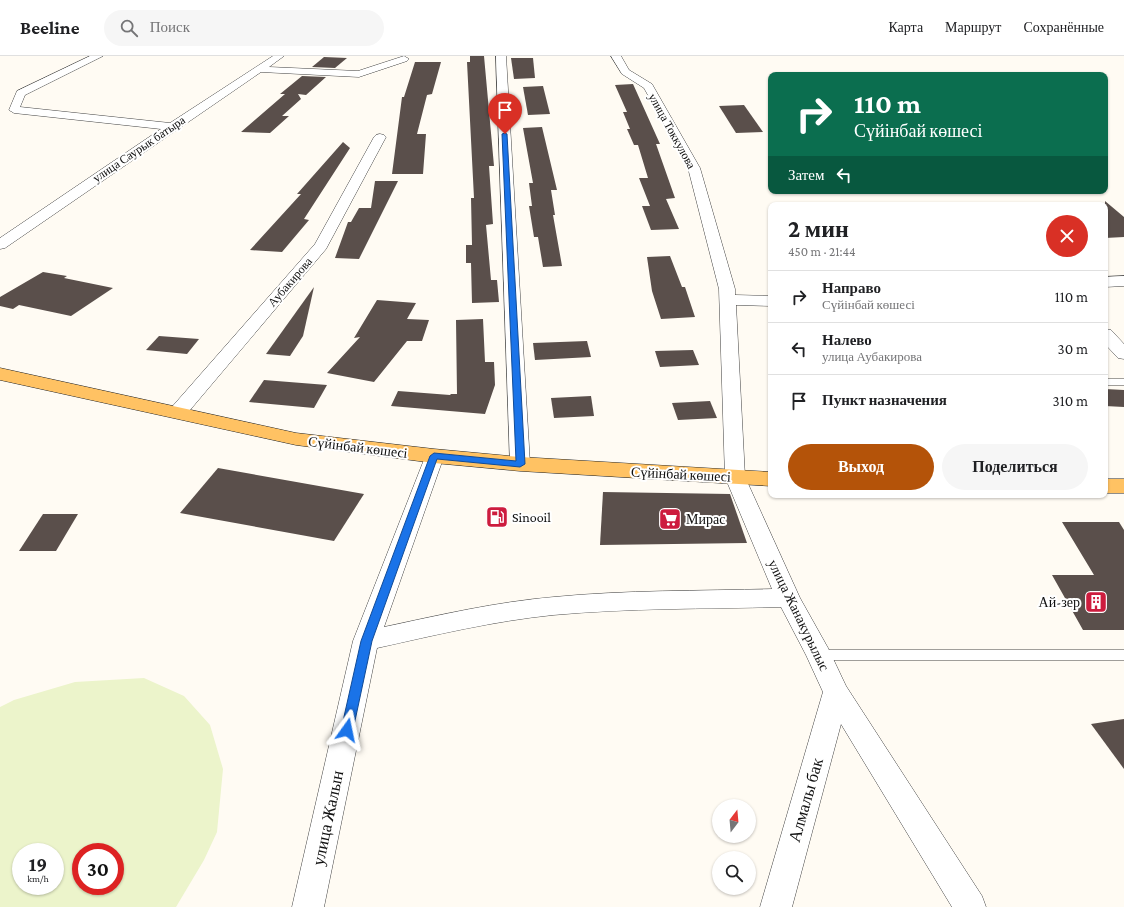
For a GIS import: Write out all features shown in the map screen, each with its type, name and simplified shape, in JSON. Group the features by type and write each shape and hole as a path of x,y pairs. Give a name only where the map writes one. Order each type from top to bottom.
{"main road":[{"name":"Сүйінбай көшесі","path":"0,374 296,439 434,456 520,464 768,480"},
{"path":"1108,486 1124,486"}],"street":[{"path":"7,111 21,93 98,56"},
{"name":"улица Саурык батыра","path":"0,245 172,127 279,56"},
{"path":"501,56 520,464"},
{"name":"улица Токкулова","path":"616,56 625,72 648,86 694,168 727,295"},
{"path":"258,69 359,74 404,59"},
{"path":"7,111 172,127"},
{"name":"Аубакирова","path":"178,412 321,246 380,137"},
{"path":"1108,282 1124,281"},
{"path":"727,295 768,301"},
{"name":"улица Жанакурылыс","path":"727,295 735,477 788,598 819,655 836,692 970,907"},
{"path":"1108,337 1124,354"},
{"name":"улица Жалын","path":"308,907 366,641 434,456"},
{"path":"366,641 468,619 554,606 788,598"},
{"name":"Алмалы бак","path":"776,907 836,692"}],"lane":[{"path":"1108,382 1124,382"},
{"path":"819,655 1124,655"}],"green space":[{"path":"144,678 184,696 210,725 223,769 217,832 204,860 176,907 0,907 0,707 14,700 75,682"}],"building":[{"path":"470,56 484,56 494,166 489,166 493,224 486,225 491,280 497,280 499,302 472,303 471,263 466,263 466,245 472,245 471,198 474,198 467,62 470,62"},
{"path":"324,57 347,58 335,68 312,67"},
{"path":"511,58 533,58 535,78 514,79"},
{"path":"415,62 441,62 432,94 427,95 417,134 426,134 423,174 392,174 402,97 404,97"},
{"path":"302,76 326,77 306,95 298,94 301,99 282,116 289,116 270,133 241,132 285,94 280,94"},
{"path":"633,84 660,144 656,144 675,198 666,199 679,229 651,230 642,206 650,206 639,178 648,178 638,145 634,145 627,129 630,129 623,112 627,112 615,85"},
{"path":"543,86 550,114 528,115 523,87"},
{"path":"744,105 763,132 736,133 719,106"},
{"path":"542,127 557,190 551,190 555,215 553,215 562,266 543,267 538,237 534,237 529,206 532,206 529,183 533,183 523,128"},
{"path":"343,142 350,148 304,219 309,220 282,252 250,250 301,194 297,194"},
{"path":"375,181 398,181 359,259 335,258 348,222 351,222 359,208 371,208"},
{"path":"1108,204 1124,217 1124,237 1108,238"},
{"path":"670,256 682,287 685,287 695,317 661,319 652,291 647,257"},
{"path":"43,272 67,276 64,278 113,288 71,316 19,305 13,309 0,306 0,297"},
{"path":"314,287 303,336 290,356 266,354"},
{"path":"377,300 416,303 407,319 429,320 422,341 407,341 374,382 327,373 360,337 354,338"},
{"path":"483,319 485,362 494,362 495,385 485,414 391,406 398,391 450,395 457,394 456,320"},
{"path":"159,336 199,339 187,354 146,350"},
{"path":"587,341 591,357 535,360 533,343"},
{"path":"693,350 699,365 660,367 655,351"},
{"path":"264,380 327,385 314,408 249,402"},
{"path":"1108,389 1124,390 1124,407 1108,406"},
{"path":"591,396 594,416 554,418 551,398"},
{"path":"710,401 717,418 678,420 672,403"},
{"path":"218,468 364,494 334,541 180,513"},
{"name":"Мирас","path":"603,492 730,494 747,543 600,545"},
{"path":"43,514 78,514 56,551 19,551"},
{"name":"Ай-зер","path":"1062,522 1119,522 1124,530 1124,630 1083,630 1052,575 1094,575"},
{"path":"1124,719 1124,769 1091,724"}],"place":[{"name":"Sinooil","path":"497,517"},
{"name":"Мирас","path":"670,519"},
{"name":"Ай-зер","path":"1096,602"}],"route":[{"path":"347,730 366,641 434,456 520,464 505,134"}]}
